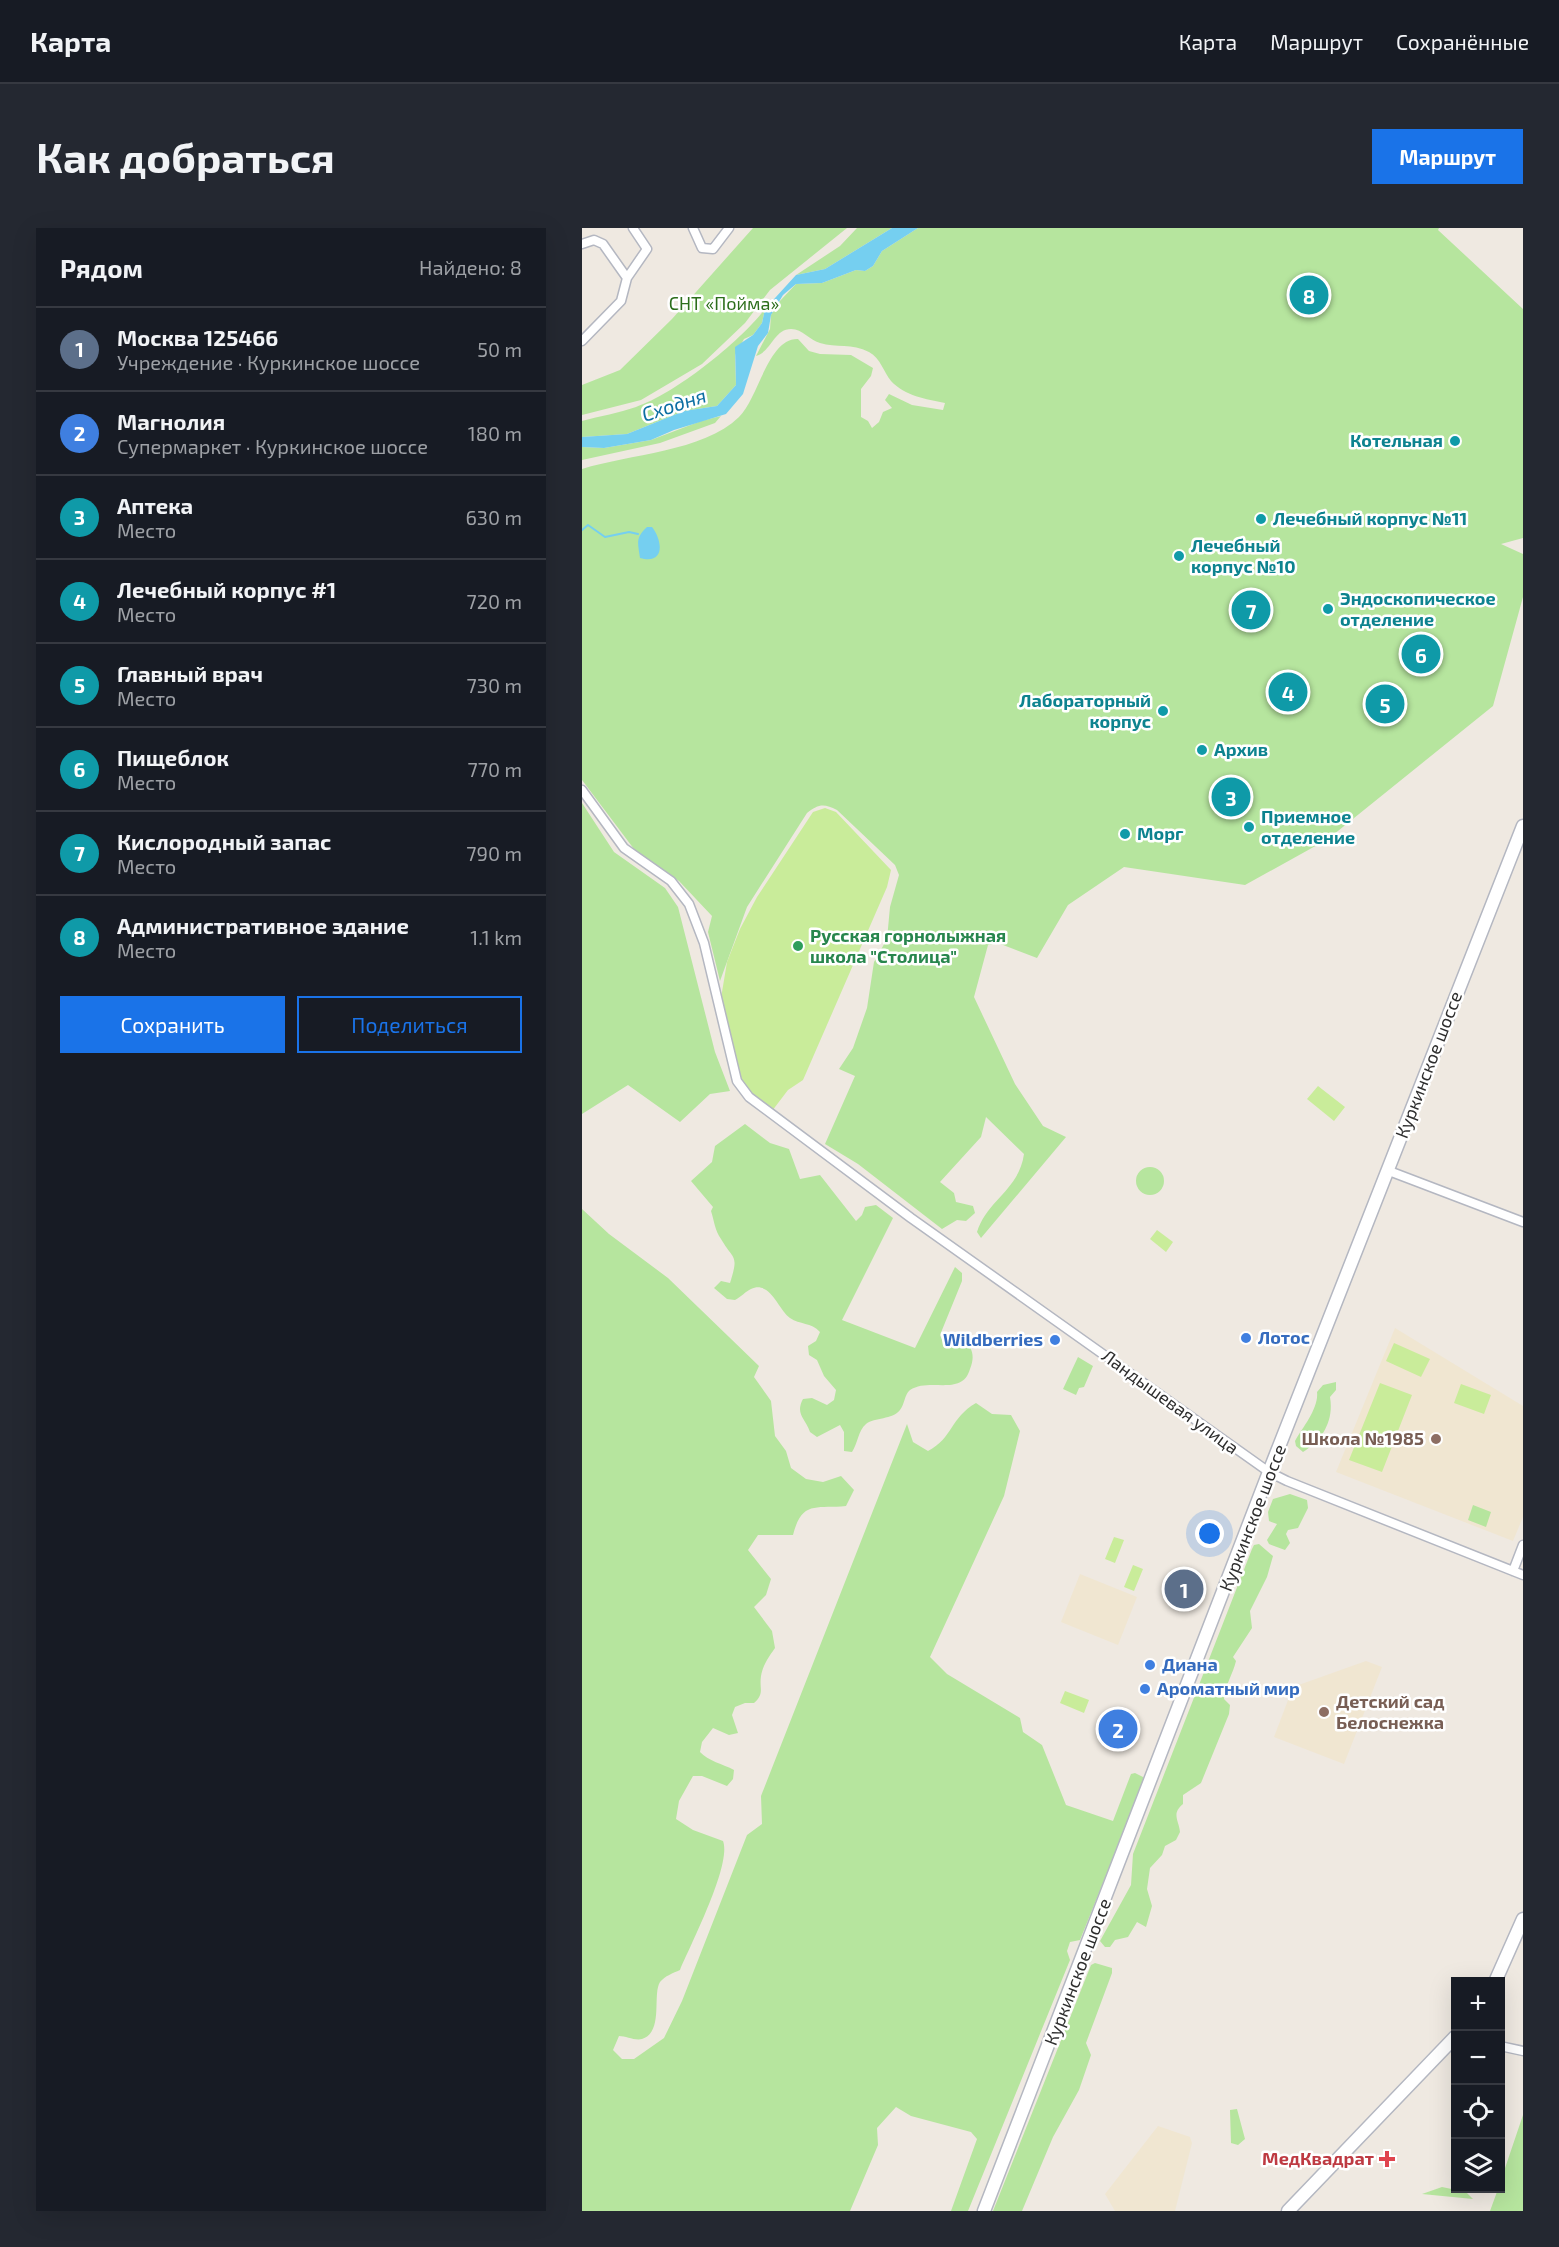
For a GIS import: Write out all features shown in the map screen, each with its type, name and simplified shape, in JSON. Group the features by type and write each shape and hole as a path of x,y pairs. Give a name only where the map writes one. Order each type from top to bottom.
{"main road":[{"name":"Куркинское шоссе","path":"984,2211 1269,1472 1523,826"},
{"path":"1497,1977 1523,1919"},
{"path":"1288,2211 1451,2042"}],"street":[{"path":"582,341 621,301 627,278 647,249 633,228"},
{"path":"693,228 702,248 713,249 729,228"},
{"path":"582,243 594,240 603,244 627,278"},
{"name":"Ландышевая улица","path":"582,790 624,848 671,881 689,904 704,943 732,1065 742,1090 965,1256 1269,1472 1523,1575"},
{"path":"1389,1171 1523,1222"},
{"path":"1513,1571 1523,1545"},
{"path":"1505,2046 1523,2051"}],"shaded area":[{"name":"Школа №1985","path":"1395,1328 1523,1406 1523,1517 1513,1541 1336,1472"},
{"path":"1080,1574 1137,1597 1118,1645 1061,1622"},
{"name":"Детский сад Белоснежка","path":"1366,1661 1382,1667 1344,1764 1274,1737 1293,1687"},
{"path":"1158,2126 1190,2137 1192,2143 1175,2211 1115,2211 1105,2194"}],"green space":[{"name":"СНТ «Пойма»","path":"753,228 847,228 770,290 745,323 702,364 641,400 582,415 582,385 620,370 672,319"},
{"path":"857,228 892,228 825,269 796,275 840,246"},
{"path":"918,228 1439,228 1438,230 1523,309 1523,538 1501,544 1523,554 1523,597 1493,706 1328,839 1245,885 1124,867 1068,905 1037,958 998,943 988,945 974,997 1015,1084 1043,1126 1066,1137 981,1238 977,1232 982,1221 1016,1177 1024,1154 986,1117 981,1137 940,1182 954,1193 956,1202 973,1206 975,1213 966,1221 957,1220 942,1229 858,1164 825,1144 855,1076 839,1069 853,1048 867,1008 874,962 887,939 890,907 899,875 895,865 837,810 828,806 818,806 811,810 747,907 720,981 708,932 712,916 679,881 637,853 582,780 582,469 686,445 724,429 746,408 771,358 779,348 788,341 798,339 809,351 820,354 851,355 873,368 871,376 861,389 861,417 868,421 872,428 879,422 883,412 892,408 885,400 889,394 912,405 943,410 945,403 916,396 897,386 869,352 863,349 820,343 795,329 780,333 761,354 756,356 770,329 771,315 778,303 796,284 822,283 856,270 865,271 873,266 882,251"},
{"path":"765,309 762,323 753,335 744,339 735,355 736,385 717,406 684,411 627,434 582,437 582,421 636,407 688,379 724,351"},
{"path":"721,416 715,423 660,443 582,460 582,447 604,448 651,440"},
{"path":"582,803 614,852 665,888 678,907 715,1052 730,1091 710,1094 680,1122 628,1085 582,1114"},
{"name":"Русская горнолыжная школа \"Столица\"","path":"825,808 836,812 891,870 887,887 803,1080 788,1090 772,1111 745,1088 740,1077 720,1004 727,962 740,929 757,897 813,812"},
{"path":"1318,1086 1345,1107 1334,1121 1307,1099"},
{"path":"745,1124 770,1143 789,1149 800,1179 820,1175 856,1221 862,1215 865,1207 876,1205 893,1218 842,1320 915,1348 955,1267 962,1273 962,1281 940,1335 944,1344 970,1347 972,1361 966,1377 953,1385 927,1385 910,1390 902,1408 897,1413 866,1424 852,1452 844,1451 844,1432 840,1425 817,1437 810,1432 800,1412 803,1399 812,1398 827,1405 834,1400 836,1390 824,1376 817,1360 809,1355 808,1346 816,1341 820,1332 790,1318 763,1288 751,1289 735,1300 727,1299 714,1288 721,1281 730,1283 735,1262 717,1233 711,1211 713,1207 691,1181 712,1162 715,1146"},
{"path":"1150,1167 1160,1171 1164,1181 1160,1191 1150,1195 1140,1191 1136,1181 1140,1171"},
{"path":"582,1209 609,1234 668,1278 759,1366 754,1377 771,1401 775,1436 786,1451 791,1468 806,1479 823,1482 841,1476 854,1490 846,1506 812,1508 801,1516 793,1535 758,1535 748,1550 771,1579 766,1595 754,1607 772,1631 775,1648 763,1668 761,1693 757,1700 754,1703 745,1703 735,1707 732,1715 738,1733 729,1735 713,1728 702,1742 700,1752 711,1760 734,1770 733,1779 727,1786 702,1776 693,1776 679,1801 676,1819 693,1830 723,1841 722,1867 709,1904 680,1970 660,1982 653,2029 642,2039 619,2036 613,2050 622,2059 634,2059 664,2038 682,2001 747,1835 762,1824 761,1796 907,1424 913,1442 928,1451 942,1440 967,1409 976,1403 992,1414 1011,1415 1020,1431 1004,1496 930,1657 947,1674 1020,1718 1023,1732 1042,1745 1066,1805 1113,1821 1131,1774 1135,1773 1143,1777 1144,1781 1080,1940 1070,1942 1067,1951 1070,1960 968,2211 951,2211 977,2139 971,2132 911,2116 896,2107 877,2128 878,2145 850,2211 582,2211"},
{"path":"1157,1230 1173,1242 1166,1252 1150,1239"},
{"path":"1394,1343 1430,1359 1421,1377 1386,1361"},
{"path":"1078,1357 1093,1366 1084,1387 1079,1388 1076,1395 1063,1389"},
{"path":"1336,1382 1336,1390 1330,1397 1330,1414 1326,1429 1316,1442 1303,1452 1296,1446 1295,1441 1313,1411 1317,1392 1323,1385"},
{"path":"1380,1383 1412,1395 1382,1472 1349,1460"},
{"path":"1461,1384 1491,1395 1484,1414 1454,1403"},
{"path":"1290,1494 1307,1500 1308,1508 1298,1528 1288,1530 1286,1534 1290,1543 1285,1550 1269,1544 1267,1540 1277,1524 1269,1521 1268,1512 1273,1499"},
{"path":"1473,1505 1491,1512 1486,1527 1468,1520"},
{"path":"1114,1537 1124,1540 1115,1563 1105,1559"},
{"path":"1259,1544 1273,1556 1267,1577 1250,1611 1252,1628 1233,1657 1236,1661 1224,1699 1230,1705 1229,1714 1201,1783 1183,1795 1183,1804 1177,1811 1180,1832 1176,1840 1165,1846 1162,1855 1150,1868 1147,1889 1152,1906 1146,1927 1137,1922 1128,1937 1115,1940 1110,1947 1105,1947 1100,1941 1131,1885 1133,1854 1252,1549 1254,1545"},
{"path":"1133,1565 1143,1569 1134,1591 1124,1587"},
{"path":"1065,1691 1089,1700 1084,1713 1060,1703"},
{"path":"1095,1963 1112,1968 1112,1973 1086,2043 1091,2055 1079,2090 1053,2137 1022,2211 993,2211 1091,1965"},
{"path":"1237,2109 1245,2139 1238,2145 1231,2143 1230,2110"},
{"path":"1523,2115 1523,2211 1490,2211 1497,2193 1505,2193 1505,2168"},
{"path":"1442,2187 1451,2189 1451,2193 1467,2193 1473,2199 1422,2194"}],"water":[{"path":"892,228 918,228 882,251 873,266 865,271 856,270 822,283 796,284 783,295 771,315 768,333 758,346 743,394 726,414 674,430 651,440 604,448 582,447 582,437 627,434 684,411 717,406 736,385 735,347 753,335 762,323 765,309 796,275 825,269"},
{"path":"647,527 652,527 660,545 658,555 648,559 640,558 638,544 641,534"}],"waterway":[{"path":"582,530 588,525 605,537 629,532 638,534"}],"place":[{"name":"Административное здание","path":"1309,295"},
{"name":"Котельная","path":"1455,441"},
{"name":"Лечебный корпус №11","path":"1261,519"},
{"name":"Лечебный корпус №10","path":"1179,556"},
{"name":"Эндоскопическое отделение","path":"1328,609"},
{"name":"Кислородный запас","path":"1251,610"},
{"name":"Пищеблок","path":"1421,654"},
{"name":"Лечебный корпус #1","path":"1288,692"},
{"name":"Главный врач","path":"1385,704"},
{"name":"Лабораторный корпус","path":"1163,711"},
{"name":"Архив","path":"1202,750"},
{"name":"Аптека","path":"1231,797"},
{"name":"Приемное отделение","path":"1249,827"},
{"name":"Морг","path":"1125,834"},
{"name":"Русская горнолыжная школа \"Столица\"","path":"798,946"},
{"name":"Лотос","path":"1246,1338"},
{"name":"Wildberries","path":"1055,1340"},
{"name":"Школа №1985","path":"1436,1439"},
{"name":"Москва 125466","path":"1184,1589"},
{"name":"Диана","path":"1150,1665"},
{"name":"Ароматный мир","path":"1145,1689"},
{"name":"Детский сад Белоснежка","path":"1324,1712"},
{"name":"Магнолия","path":"1118,1729"},
{"name":"МедКвадрат","path":"1387,2159"}],"water label":[{"name":"Сходня","path":"674,405"}]}
